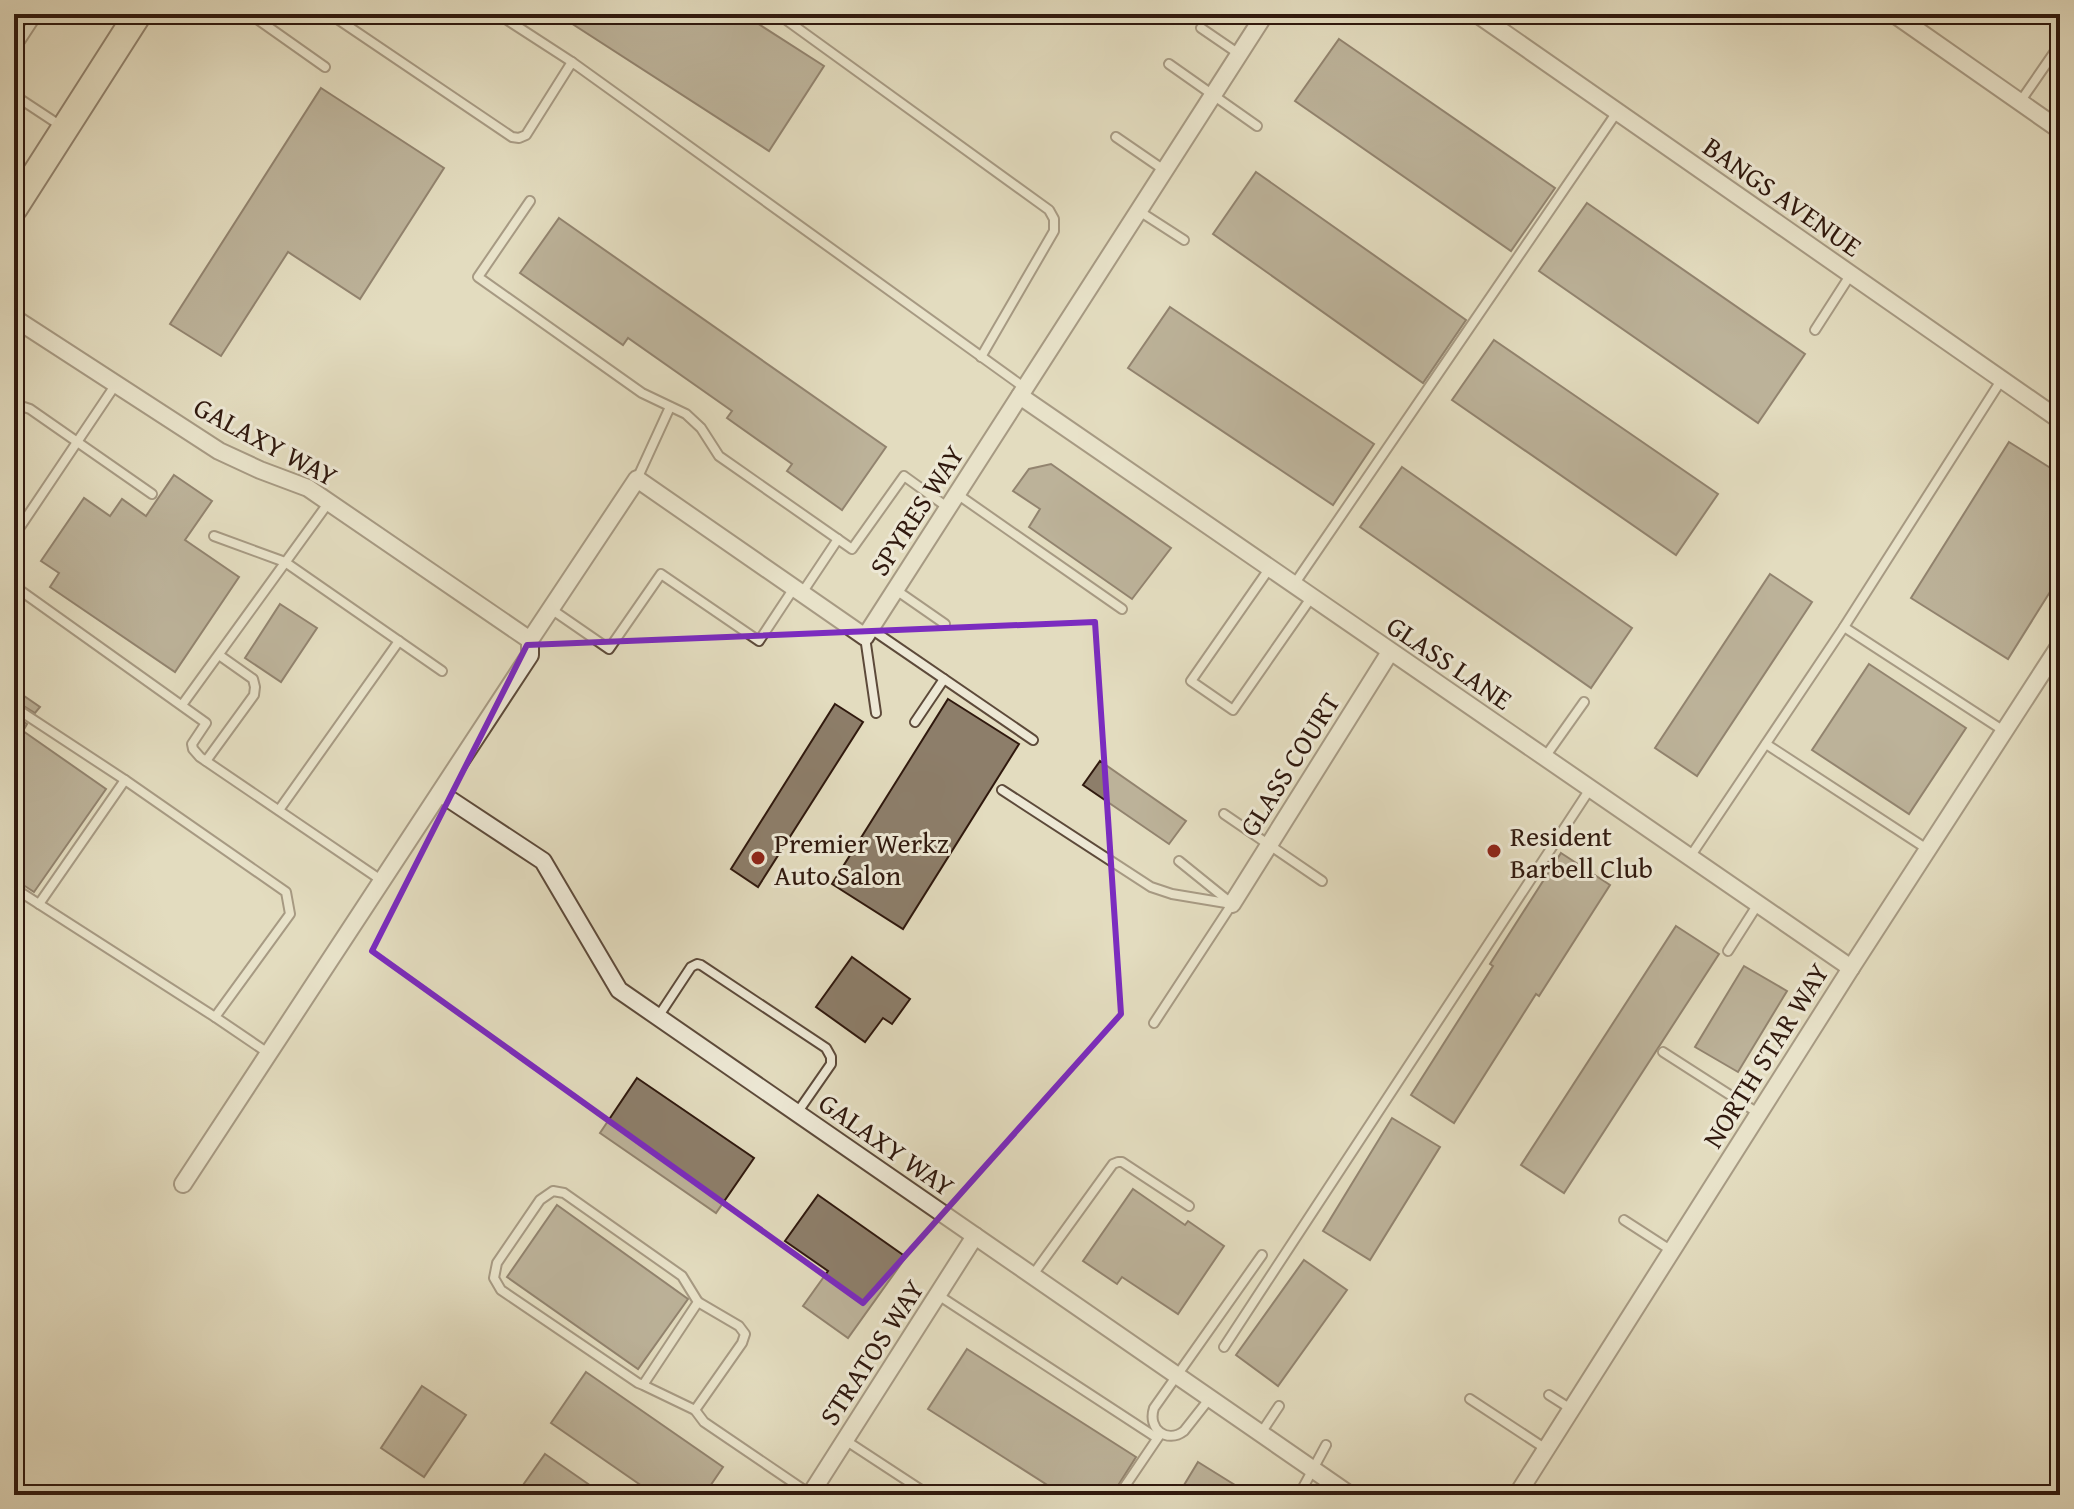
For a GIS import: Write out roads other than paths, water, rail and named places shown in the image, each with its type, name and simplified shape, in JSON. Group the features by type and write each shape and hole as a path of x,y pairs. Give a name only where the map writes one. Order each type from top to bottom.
{"main road":[{"path":"14,208 138,14"}],"street":[{"name":"SPYRES WAY","path":"868,633 1265,14"},
{"name":"BANGS AVENUE","path":"1477,14 2060,420"},
{"path":"1905,17 2060,129"},
{"name":"GALAXY WAY","path":"14,318 219,451 308,488 530,640"},
{"name":"GLASS LANE","path":"1022,392 1293,586 1851,968"},
{"path":"183,1184 530,655 530,640 637,479 798,591 868,633"},
{"name":"NORTH STAR WAY","path":"1517,1495 2060,645"},
{"name":"GLASS COURT","path":"1232,904 1390,652"},
{"name":"GALAXY WAY","path":"440,793 543,861 619,990 1350,1495"},
{"name":"STRATOS WAY","path":"810,1495 975,1236"}],"lane":[{"path":"14,45 17,46 38,14"},
{"path":"250,14 325,67"},
{"path":"330,14 512,137 526,135 572,62"},
{"path":"498,14 572,62 981,357 1022,392"},
{"path":"778,14 1049,210 1054,219 1054,231 981,357"},
{"path":"1201,28 1239,54"},
{"path":"2020,102 2060,44"},
{"path":"1169,64 1257,126"},
{"path":"14,95 65,129"},
{"path":"1293,586 1617,112"},
{"path":"1116,137 1164,171"},
{"path":"530,201 478,277 642,393 686,414 701,428 719,456 852,549 904,476 953,501 1122,609"},
{"path":"1139,211 1184,240"},
{"path":"1815,330 1851,274"},
{"path":"1690,857 1844,627 2002,379"},
{"path":"14,536 116,384"},
{"path":"637,479 670,407"},
{"path":"14,410 30,409 152,494"},
{"path":"182,705 329,502"},
{"path":"214,536 285,562 442,671"},
{"path":"551,609 609,649 661,574 759,641 838,539"},
{"path":"1269,569 1191,681 1233,710 1311,598"},
{"path":"14,586 206,723 192,744 193,749 206,761 381,880"},
{"path":"896,590 945,624"},
{"path":"1844,627 2004,731"},
{"path":"868,633 944,679 1033,740"},
{"path":"868,633 876,713"},
{"path":"279,810 399,641"},
{"path":"206,761 254,695 255,687 253,679 219,655"},
{"path":"915,722 944,679"},
{"path":"1544,758 1584,702"},
{"path":"14,707 286,892 290,914 215,1017"},
{"path":"1766,744 1928,850"},
{"path":"39,904 125,780"},
{"path":"1224,1347 1590,789"},
{"path":"1002,790 1151,887 1172,894 1232,904"},
{"path":"1224,814 1322,881"},
{"path":"1179,861 1232,904"},
{"path":"14,888 268,1054"},
{"path":"1154,1023 1232,904"},
{"path":"1728,951 1758,904"},
{"path":"658,1017 691,967 697,964 826,1048 831,1064 797,1113"},
{"path":"1663,1052 1759,1114"},
{"path":"1032,1276 1113,1164 1122,1162 1189,1206"},
{"path":"695,1410 742,1343 745,1334 739,1326 698,1302 682,1276 564,1193 553,1191 540,1200 497,1263 494,1278 501,1290 643,1385 695,1410 704,1422 810,1495"},
{"path":"1624,1220 1672,1251"},
{"path":"1159,1436 1152,1414 1154,1408 1262,1255"},
{"path":"938,1295 1159,1436 1179,1435 1210,1398"},
{"path":"643,1385 698,1302"},
{"path":"1549,1395 1571,1409"},
{"path":"1470,1399 1546,1449"},
{"path":"1261,1433 1279,1406"},
{"path":"1119,1495 1159,1436"},
{"path":"845,1440 929,1495"},
{"path":"1299,1495 1326,1445"}],"place":[{"name":"Resident Barbell Club","path":"1494,851"},
{"name":"Premier Werkz Auto Salon","path":"758,858"}]}
